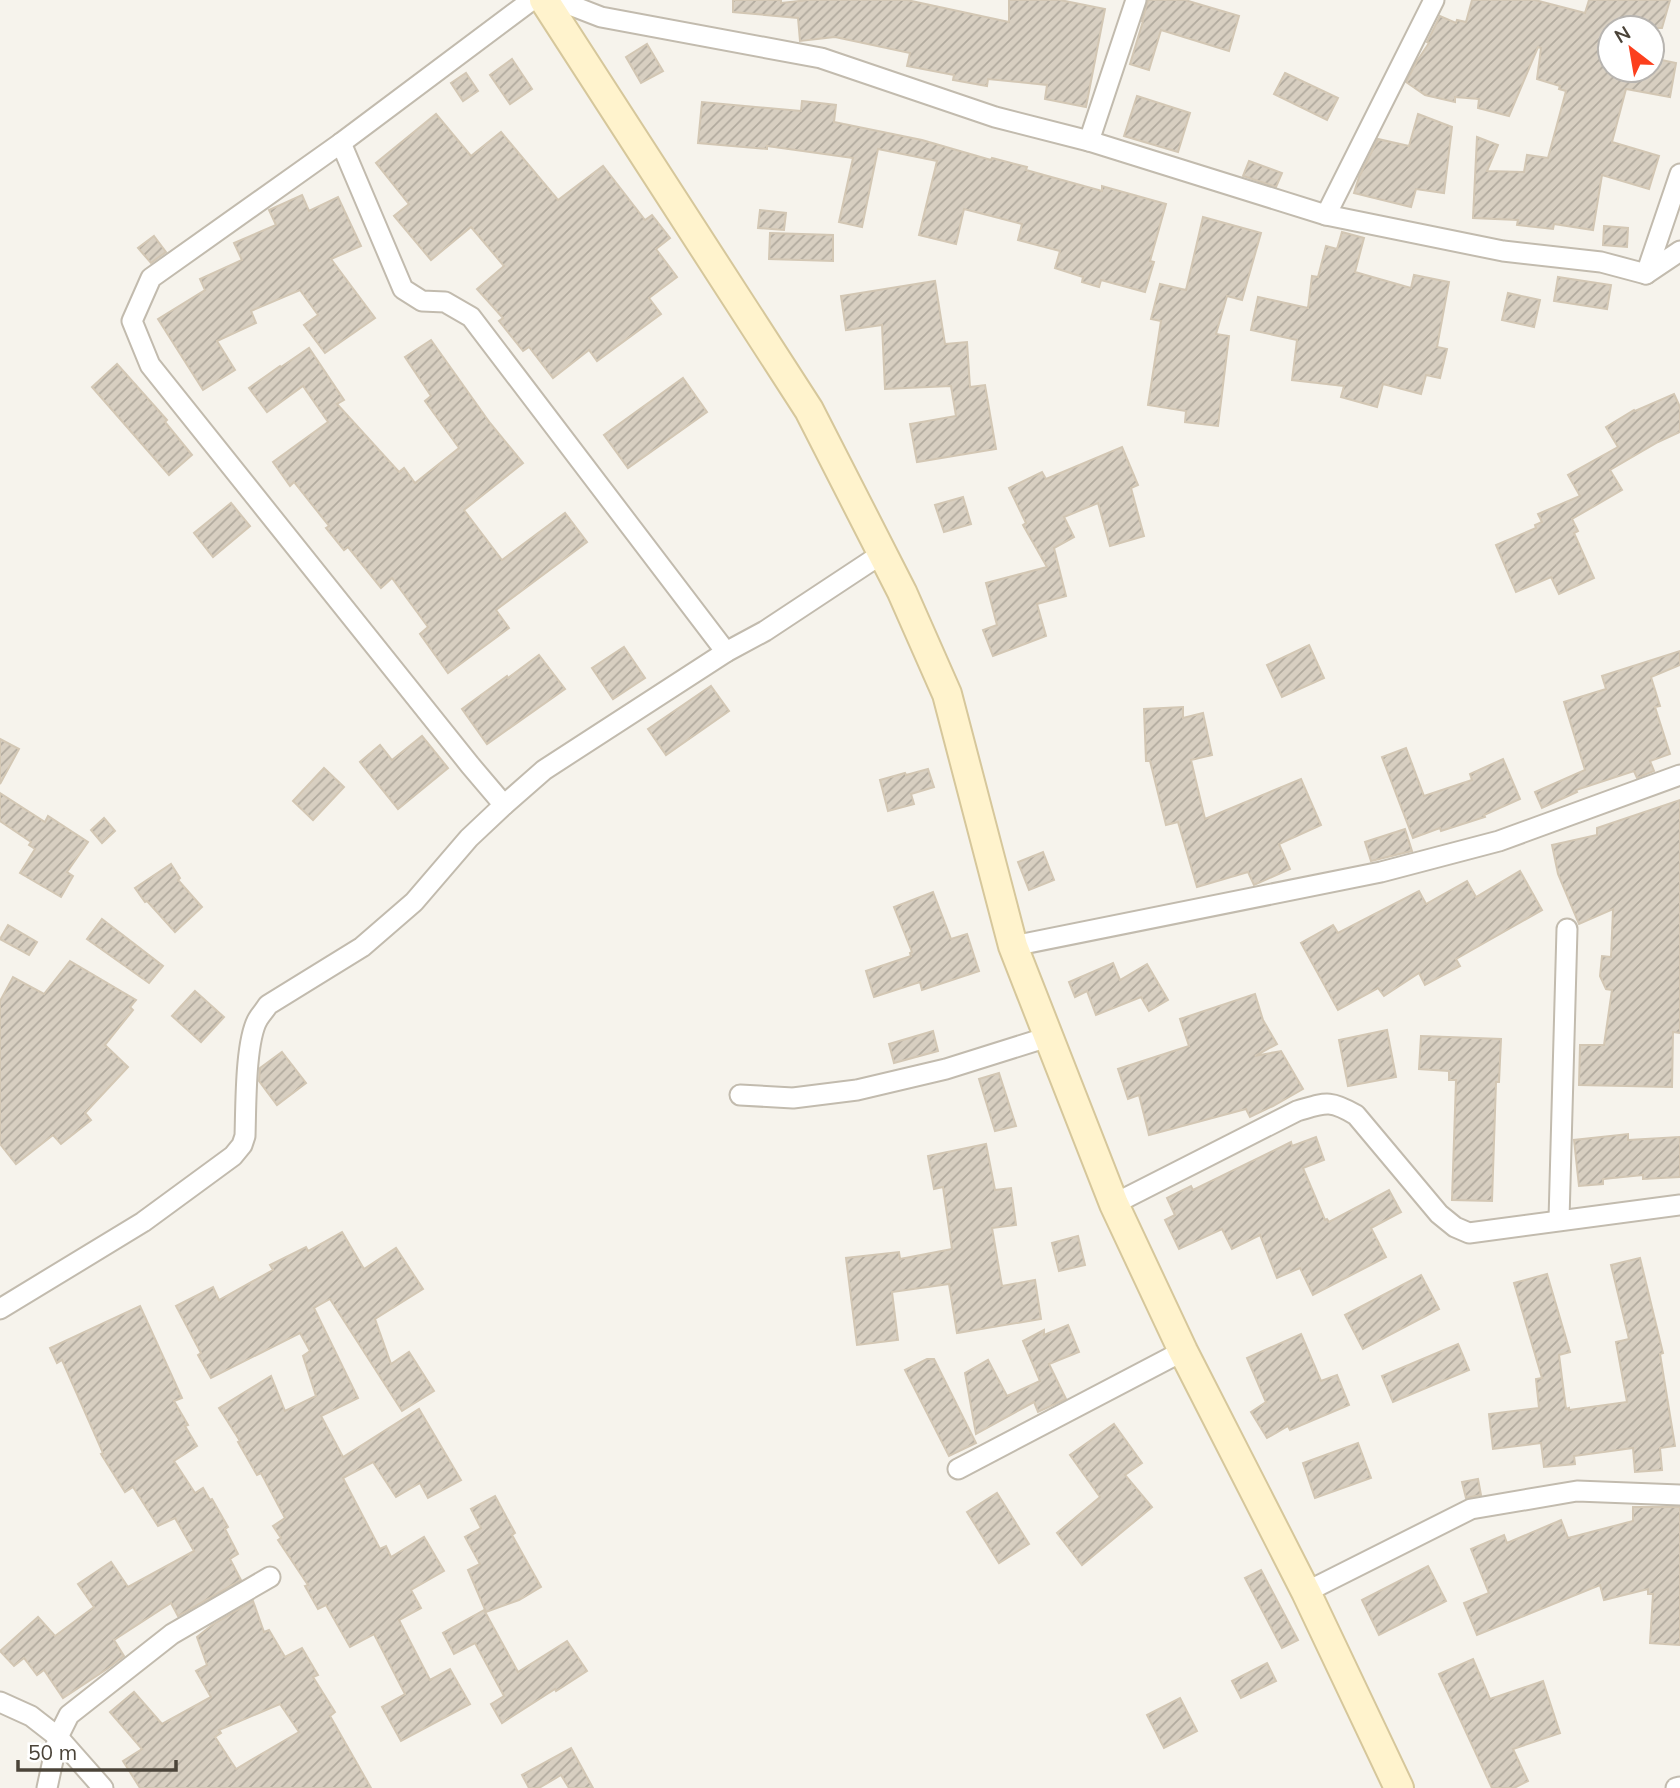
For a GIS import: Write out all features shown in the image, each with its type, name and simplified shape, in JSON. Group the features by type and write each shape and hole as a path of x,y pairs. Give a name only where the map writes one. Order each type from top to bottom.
{"main road":[{"path":"544,0 809,410 883,553 947,694 1013,946 1114,1204 1183,1351 1306,1592 1399,1788"}],"street":[{"path":"504,805 150,365 132,321 151,278 341,143 532,0"},
{"path":"557,0 601,17 821,58 995,117 1089,141 1326,215 1503,251 1601,262 1646,274 1680,251"},
{"path":"1089,141 1136,0"},
{"path":"1326,215 1434,0"},
{"path":"341,143 403,289 422,301 445,302 471,317 726,652"},
{"path":"1646,274 1680,174"},
{"path":"0,1310 143,1222 233,1156 245,1136 249,1051 253,1032 257,1020 268,1005 362,947 414,902 470,838 544,770 883,553"},
{"path":"1013,946 1381,872 1499,841 1680,775"},
{"path":"1559,1220 1567,929"},
{"path":"740,1095 793,1098 857,1090 946,1069 1048,1037"},
{"path":"1114,1204 1297,1111 1326,1102 1343,1107 1356,1115 1439,1214 1455,1227 1469,1233 1680,1205"},
{"path":"958,1469 1183,1351"},
{"path":"1306,1592 1471,1509 1577,1491 1680,1495"},
{"path":"47,1788 58,1737 69,1715 172,1634 270,1577"},
{"path":"0,1702 31,1716 58,1737 103,1788"}],"building":[{"path":"733,0 781,0 781,3 808,0 907,0 1009,22 1009,0 1060,0 1105,9 1086,107 1045,99 1047,85 988,79 987,86 953,80 954,75 907,66 910,53 835,37 800,41 798,18 733,12"},
{"path":"1148,0 1185,0 1239,16 1229,51 1161,30 1149,70 1130,64"},
{"path":"1472,0 1535,0 1585,13 1589,0 1670,0 1666,14 1596,14 1596,84 1666,84 1666,61 1676,63 1670,97 1626,89 1612,142 1659,156 1649,189 1602,175 1593,230 1554,224 1553,229 1517,225 1518,220 1473,218 1477,137 1498,145 1487,171 1524,172 1527,155 1548,158 1566,91 1559,89 1560,86 1537,79 1541,48 1538,47 1509,116 1478,108 1479,99 1455,97 1455,102 1425,95 1406,82 1429,43 1427,42 1440,16 1456,23 1457,20 1466,22"},
{"path":"647,44 663,71 641,83 626,57"},
{"path":"512,59 532,89 510,104 490,75"},
{"path":"466,73 478,91 463,101 451,83"},
{"path":"1285,73 1338,98 1327,120 1274,94"},
{"path":"1137,96 1190,113 1178,152 1124,136"},
{"path":"802,101 836,105 834,122 922,140 991,160 992,158 1027,167 1026,170 1102,191 1102,186 1166,204 1150,261 1154,262 1145,292 1101,280 1099,287 1082,282 1083,277 1055,268 1060,251 1018,240 1022,224 964,209 956,244 919,235 937,161 878,149 862,227 839,222 853,158 767,146 767,149 698,143 702,102 801,111"},
{"path":"436,114 471,156 501,132 558,200 603,166 645,220 652,215 670,238 656,249 677,277 649,298 661,314 597,361 589,350 553,378 529,347 523,351 499,321 503,318 477,289 504,266 471,227 431,260 394,216 409,204 376,163"},
{"path":"1418,114 1452,127 1444,193 1416,189 1411,207 1354,193 1378,139 1409,146"},
{"path":"1249,161 1282,173 1276,187 1243,176"},
{"path":"302,195 309,211 338,197 361,246 331,259 375,318 325,353 304,325 318,315 300,290 251,311 256,323 217,341 235,370 203,390 158,319 205,290 200,279 242,260 234,243 276,225 269,210"},
{"path":"760,210 786,213 784,230 758,228"},
{"path":"1203,217 1261,233 1242,300 1227,296 1216,334 1229,336 1218,426 1185,422 1186,411 1148,405 1161,321 1151,319 1160,284 1186,290"},
{"path":"1604,226 1628,228 1627,247 1603,245"},
{"path":"1342,232 1364,238 1355,272 1411,288 1414,275 1449,282 1437,347 1447,349 1440,378 1426,375 1421,394 1383,384 1377,407 1341,397 1344,386 1292,380 1297,340 1251,330 1258,297 1308,308 1312,276 1318,277 1326,246 1337,249"},
{"path":"770,233 833,235 833,261 769,259"},
{"path":"154,236 166,252 151,263 138,248"},
{"path":"1558,277 1611,285 1607,309 1554,301"},
{"path":"935,281 945,344 967,342 970,387 985,385 996,449 917,462 910,424 956,416 951,386 885,389 882,325 846,330 841,296"},
{"path":"1508,293 1540,300 1534,327 1502,320"},
{"path":"431,340 490,423 523,463 464,510 502,560 565,513 587,542 496,610 509,628 448,673 420,634 428,627 392,578 381,588 348,547 344,550 326,528 329,526 294,482 290,486 273,462 328,422 303,386 267,412 249,388 309,348 344,400 337,404 399,472 404,468 415,483 459,448 425,401 431,396 405,357"},
{"path":"117,364 167,420 165,422 192,455 169,475 92,387"},
{"path":"683,378 707,412 628,468 604,435"},
{"path":"1674,394 1680,407 1680,432 1610,470 1622,490 1572,519 1578,531 1574,533 1594,578 1559,594 1551,577 1516,592 1496,545 1536,528 1535,525 1542,522 1538,514 1580,496 1568,475 1618,447 1606,427 1634,410"},
{"path":"1122,447 1138,485 1131,488 1144,536 1110,546 1098,503 1064,517 1074,537 1054,548 1066,596 1037,604 1046,636 993,656 983,630 997,625 986,583 1047,567 1023,525 1026,523 1009,488 1042,472 1046,479"},
{"path":"963,497 971,524 944,532 935,505"},
{"path":"231,503 250,526 213,557 194,533"},
{"path":"1309,645 1324,678 1282,697 1267,665"},
{"path":"624,647 645,678 613,699 592,668"},
{"path":"1680,651 1680,665 1651,677 1660,706 1655,707 1670,754 1650,761 1654,771 1637,778 1634,771 1576,790 1577,792 1542,808 1535,792 1585,770 1564,702 1606,689 1602,676"},
{"path":"539,655 565,689 487,744 462,709"},
{"path":"711,686 729,711 666,755 648,729"},
{"path":"1183,707 1183,718 1203,713 1212,755 1191,760 1205,819 1301,779 1321,825 1279,844 1290,869 1254,885 1248,872 1197,887 1178,822 1166,825 1150,761 1146,761 1144,709"},
{"path":"422,736 448,768 398,809 360,762 380,745 392,760"},
{"path":"0,739 19,749 0,784"},
{"path":"1406,748 1424,796 1472,780 1470,774 1503,759 1520,799 1484,815 1485,817 1413,838 1382,757"},
{"path":"324,768 344,787 313,820 293,801"},
{"path":"928,769 934,787 911,794 914,804 888,811 880,780"},
{"path":"0,793 45,822 48,816 88,842 67,872 73,876 61,897 20,873 35,849 29,845 31,842 0,821"},
{"path":"1680,800 1680,1033 1673,1032 1672,1087 1579,1085 1580,1045 1604,1045 1612,990 1606,989 1600,976 1602,956 1611,957 1613,909 1579,924 1558,874 1552,845 1597,835 1597,828"},
{"path":"104,818 115,831 102,843 91,830"},
{"path":"1405,829 1412,851 1371,861 1365,842"},
{"path":"1043,852 1054,880 1029,890 1018,862"},
{"path":"171,864 180,878 178,880 202,907 175,932 135,888"},
{"path":"1520,871 1542,910 1456,959 1460,966 1425,985 1419,973 1384,996 1378,988 1338,1010 1301,943 1333,925 1338,933 1419,891 1426,904 1467,881 1476,897"},
{"path":"933,892 951,939 967,934 979,971 922,990 920,982 874,997 866,971 911,956 912,952 894,907"},
{"path":"102,919 163,966 149,983 87,939"},
{"path":"8,925 37,942 29,955 0,939"},
{"path":"70,961 136,1000 130,1007 133,1010 105,1045 128,1067 85,1113 91,1120 61,1144 53,1135 16,1164 0,1144 0,1001 13,977 44,994"},
{"path":"1113,963 1120,980 1147,964 1168,1000 1149,1011 1141,997 1096,1015 1087,991 1075,997 1069,982"},
{"path":"195,991 224,1017 201,1042 172,1016"},
{"path":"1255,994 1263,1020 1277,1044 1255,1056 1281,1051 1303,1089 1250,1117 1246,1109 1149,1135 1139,1095 1128,1099 1118,1069 1189,1046 1180,1019"},
{"path":"1387,1030 1396,1077 1348,1086 1339,1040"},
{"path":"933,1031 938,1051 894,1063 889,1044"},
{"path":"1421,1036 1501,1039 1499,1082 1496,1082 1492,1201 1452,1200 1456,1080 1449,1080 1449,1071 1419,1069"},
{"path":"282,1052 306,1083 277,1105 259,1081 260,1068"},
{"path":"999,1073 1016,1126 995,1131 979,1079"},
{"path":"1628,1134 1628,1140 1680,1137 1680,1177 1643,1179 1643,1175 1603,1179 1603,1184 1579,1186 1574,1140"},
{"path":"1316,1137 1324,1160 1303,1168 1325,1220 1329,1222 1389,1190 1401,1212 1371,1228 1386,1257 1313,1295 1300,1268 1277,1278 1260,1235 1232,1249 1222,1229 1179,1249 1165,1220 1175,1215 1167,1198 1191,1186 1193,1190 1291,1142 1292,1146"},
{"path":"986,1144 995,1190 1011,1188 1016,1225 992,1228 1002,1286 1035,1280 1041,1319 957,1333 949,1284 892,1292 898,1340 857,1345 846,1258 899,1252 900,1259 952,1249 943,1187 934,1189 928,1156"},
{"path":"342,1232 364,1269 396,1248 423,1289 375,1319 391,1364 409,1352 434,1391 402,1411 330,1299 314,1308 358,1398 321,1416 343,1457 419,1409 461,1480 428,1498 420,1483 396,1497 373,1462 343,1478 380,1549 386,1546 391,1557 424,1537 444,1571 411,1590 421,1608 399,1620 430,1680 450,1669 470,1704 401,1741 382,1707 405,1694 374,1634 350,1647 326,1605 318,1609 305,1586 308,1585 278,1540 281,1538 273,1526 285,1518 261,1473 257,1475 219,1408 271,1376 285,1411 316,1396 303,1356 310,1351 300,1333 211,1378 176,1306 213,1287 219,1300 273,1270 270,1265 306,1247 308,1251"},
{"path":"1078,1236 1085,1265 1059,1271 1052,1243"},
{"path":"1640,1258 1663,1353 1660,1354 1675,1446 1660,1448 1662,1470 1635,1472 1633,1448 1574,1456 1575,1464 1544,1467 1541,1443 1493,1449 1489,1414 1539,1408 1536,1379 1542,1378 1514,1283 1547,1274 1570,1352 1559,1355 1566,1409 1627,1402 1616,1342 1629,1339 1611,1265"},
{"path":"1421,1275 1439,1309 1363,1349 1345,1315"},
{"path":"140,1306 182,1398 174,1401 197,1446 174,1461 195,1493 203,1488 210,1500 212,1499 228,1527 225,1529 238,1554 230,1559 241,1580 178,1616 171,1603 114,1640 124,1656 63,1698 44,1670 37,1675 24,1658 14,1666 0,1651 38,1617 55,1636 94,1607 78,1584 111,1562 128,1587 194,1551 175,1518 158,1526 133,1487 125,1492 101,1454 103,1453 62,1360 57,1363 50,1348"},
{"path":"1068,1325 1079,1352 1049,1364 1066,1399 1038,1412 1034,1402 976,1434 965,1373 988,1360 1007,1396 1040,1381 1023,1341 1044,1330 1044,1335"},
{"path":"1301,1334 1321,1381 1337,1375 1349,1405 1290,1430 1288,1426 1267,1438 1251,1412 1266,1402 1247,1358"},
{"path":"1458,1344 1469,1370 1393,1402 1382,1376"},
{"path":"927,1359 934,1359 976,1443 949,1456 905,1370"},
{"path":"1114,1424 1142,1463 1125,1475 1152,1507 1082,1565 1057,1533 1100,1497 1070,1455"},
{"path":"1358,1443 1371,1478 1315,1498 1303,1463"},
{"path":"1478,1479 1481,1495 1466,1498 1462,1482"},
{"path":"997,1493 1029,1544 999,1563 967,1512"},
{"path":"495,1496 515,1533 512,1535 541,1587 519,1600 486,1612 468,1570 480,1564 465,1537 481,1528 471,1509"},
{"path":"1633,1507 1680,1507 1680,1645 1650,1643 1653,1594 1648,1594 1648,1589 1604,1600 1600,1585 1477,1635 1464,1603 1489,1593 1471,1549 1504,1535 1507,1543 1561,1520 1568,1538 1633,1521"},
{"path":"1428,1566 1446,1601 1379,1635 1362,1600"},
{"path":"1261,1570 1298,1640 1282,1648 1245,1578"},
{"path":"253,1601 264,1632 269,1630 285,1657 302,1648 318,1675 313,1677 335,1712 330,1716 371,1788 140,1788 123,1761 142,1749 110,1712 134,1692 162,1724 211,1697 196,1671 207,1665 197,1637","holes":["280,1704 299,1732 236,1769 215,1737 221,1733 219,1730"]},
{"path":"484,1610 518,1672 567,1641 587,1671 502,1723 491,1704 504,1696 475,1643 454,1654 443,1633"},
{"path":"1473,1659 1490,1699 1543,1681 1560,1733 1513,1749 1528,1781 1514,1788 1492,1788 1439,1674"},
{"path":"1267,1663 1276,1681 1241,1698 1232,1681"},
{"path":"1180,1698 1197,1731 1164,1748 1147,1715"},
{"path":"571,1748 593,1788 569,1788 561,1775 539,1788 529,1788 522,1775"}]}
